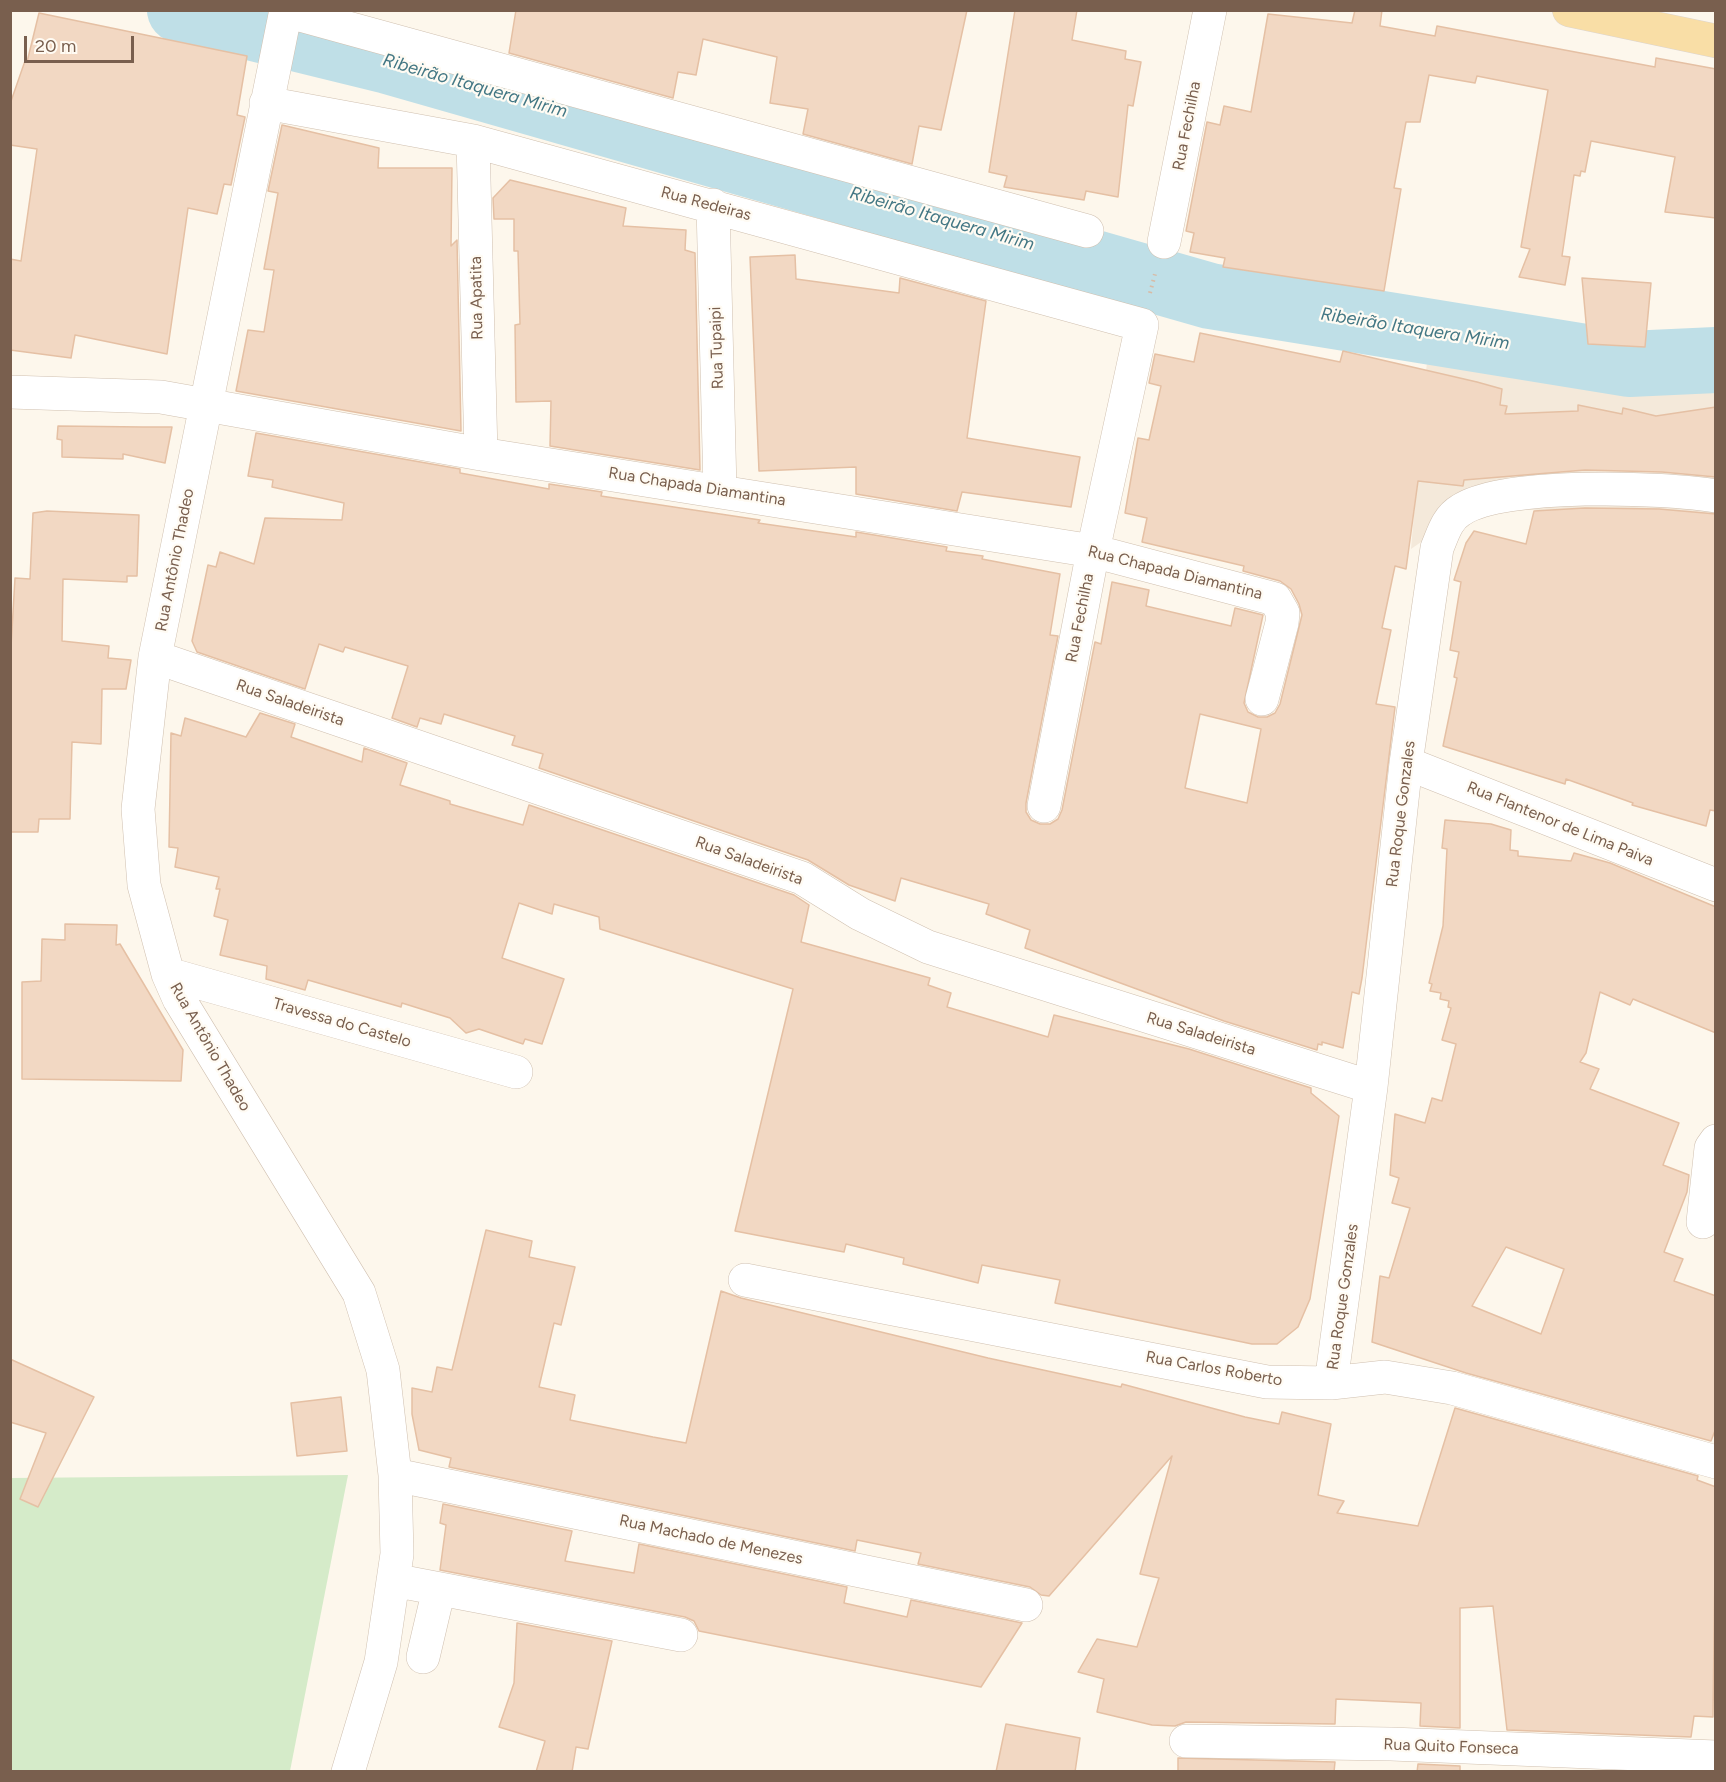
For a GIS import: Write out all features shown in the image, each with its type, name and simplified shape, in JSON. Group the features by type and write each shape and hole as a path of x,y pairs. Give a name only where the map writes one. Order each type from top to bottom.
{"main road":[{"path":"1569,10 1716,41"}],"street":[{"name":"Rua Fechilha","path":"1160,255 1210,10"},
{"name":"Rua Antônio Thadeo","path":"285,14 155,657 138,809 144,885 168,974 179,999 359,1293 383,1370 395,1475 397,1554 381,1662 348,1772"},
{"path":"285,14 1088,231"},
{"name":"Rua Redeiras","path":"266,103 473,141 713,205 1145,312"},
{"name":"Rua Apatita","path":"473,141 481,454"},
{"name":"Rua Tupaipi","path":"713,205 720,490"},
{"name":"Rua Fechilha","path":"1044,806 1093,551 1145,312"},
{"name":"Rua Chapada Diamantina","path":"10,392 161,397 205,407 481,454 720,490 1093,551 1275,599 1283,613 1282,623 1262,699"},
{"name":"Rua Roque Gonzales","path":"1331,1383 1371,1087 1406,763 1437,548 1446,525 1460,510 1496,496 1564,489 1716,496"},
{"name":"Rua Saladeirista","path":"155,657 802,878 860,914 928,947 1371,1087"},
{"name":"Rua Flantenor de Lima Paiva","path":"1406,763 1716,885"},
{"name":"Travessa do Castelo","path":"168,974 516,1072"},
{"path":"1703,1222 1711,1149 1716,1141"},
{"name":"Rua Carlos Roberto","path":"745,1280 1267,1382 1331,1383 1385,1377 1452,1388 1716,1462"},
{"name":"Rua Machado de Menezes","path":"395,1475 1026,1605"},
{"path":"393,1580 681,1635"},
{"path":"423,1658 440,1589"},
{"name":"Rua Quito Fonseca","path":"1186,1741 1391,1744 1716,1757"}],"path":[{"path":"1145,312 1160,255"}],"shaded area":[{"path":"1687,359 1715,359 1715,516 1470,508 1411,549 1427,361 1633,386"}],"green space":[{"path":"348,1475 290,1771 11,1771 10,1478"}],"building":[{"path":"516,10 967,10 941,130 919,126 912,164 803,134 808,109 770,103 777,57 703,39 696,75 678,72 673,98 509,53"},
{"path":"1015,10 1077,10 1072,40 1126,51 1125,59 1141,62 1133,106 1128,105 1118,197 1086,191 1084,200 1004,187 1007,176 989,172"},
{"path":"1355,10 1382,10 1380,26 1435,36 1437,26 1655,67 1656,58 1716,69 1716,218 1665,212 1675,157 1591,141 1585,172 1581,171 1580,176 1574,175 1562,256 1570,257 1565,285 1519,277 1530,249 1521,247 1548,90 1477,76 1475,83 1429,75 1420,122 1406,122 1394,188 1401,189 1384,291 1223,267 1225,258 1190,252 1194,233 1186,231 1207,122 1220,125 1224,106 1251,112 1268,14 1352,23"},
{"path":"39,13 247,56 237,115 245,117 231,185 224,184 217,214 188,208 167,354 75,335 71,358 10,350 10,259 21,261 37,149 10,145 10,104 25,61 27,62"},
{"path":"282,125 379,148 378,168 452,168 451,246 457,240 461,431 236,391 248,330 264,332 274,270 264,269 278,193 268,191"},
{"path":"510,180 626,208 623,226 686,230 685,250 695,253 700,470 550,446 551,401 516,402 515,325 520,324 518,251 514,251 514,219 494,219 493,198"},
{"path":"795,255 796,279 899,293 900,278 986,301 967,438 1080,457 1071,507 962,492 957,511 856,494 856,467 759,471 750,257"},
{"path":"1582,278 1651,283 1645,347 1588,344"},
{"path":"1200,333 1340,362 1343,351 1477,382 1502,389 1500,405 1507,406 1505,414 1578,411 1578,405 1622,414 1623,408 1656,416 1716,407 1716,477 1662,472 1585,470 1464,480 1463,486 1418,481 1406,569 1395,566 1382,628 1391,630 1376,704 1395,707 1362,978 1359,994 1352,992 1343,1048 1322,1042 1322,1045 1318,1044 1317,1050 1224,1021 1025,948 1030,930 986,914 989,904 901,878 895,901 849,885 808,860 539,768 543,754 512,745 515,736 444,714 441,724 420,718 417,727 392,718 408,666 345,647 343,652 319,644 305,689 197,652 192,641 208,565 216,567 220,552 254,564 265,518 342,520 344,503 272,487 273,480 248,476 256,433 460,469 460,473 549,489 549,484 602,492 601,496 760,520 758,523 856,537 856,532 947,547 946,551 983,556 982,559 1060,574 1050,635 1058,636 1026,803 1026,812 1031,820 1040,824 1050,824 1058,819 1062,810 1095,642 1101,644 1112,582 1149,590 1146,606 1231,626 1235,608 1263,615 1244,703 1248,712 1258,717 1267,717 1275,713 1280,704 1302,615 1291,589 1280,581 1243,571 1244,566 1142,542 1147,518 1125,513 1138,438 1149,440 1161,386 1149,383 1155,354 1194,362","holes":["1200,714 1261,729 1247,803 1185,788"]},
{"path":"58,426 172,427 165,463 123,454 123,459 62,457 62,440 57,439"},
{"path":"1585,508 1659,509 1716,514 1716,811 1710,810 1706,826 1632,805 1633,803 1566,779 1565,784 1443,746 1457,678 1454,677 1459,652 1450,650 1461,582 1454,580 1466,543 1474,531 1526,544 1534,511"},
{"path":"47,511 139,515 137,576 127,576 127,582 63,579 62,641 109,646 108,658 131,660 126,689 102,689 101,744 72,742 70,819 39,819 38,832 10,832 10,664 15,578 30,579 33,513"},
{"path":"260,713 295,724 291,737 362,762 364,748 407,763 400,785 450,801 450,804 523,825 529,805 794,895 809,905 801,942 930,978 928,985 951,993 947,1007 1048,1037 1054,1015 1189,1049 1311,1088 1311,1093 1339,1116 1310,1299 1298,1327 1277,1344 1252,1344 1055,1303 1060,1280 982,1265 978,1283 903,1264 904,1258 846,1244 844,1252 735,1231 793,989 600,929 599,917 554,904 552,914 519,903 502,958 564,979 542,1044 525,1039 523,1044 479,1029 466,1033 450,1018 402,1003 401,1007 308,980 305,990 266,979 267,966 220,955 228,920 214,916 220,889 216,889 219,877 175,867 178,848 169,847 171,733 181,736 185,718 246,737"},
{"path":"1445,820 1491,824 1511,830 1510,850 1518,851 1518,856 1571,861 1574,853 1610,863 1716,907 1716,1033 1633,999 1630,1005 1600,992 1586,1053 1580,1062 1599,1069 1590,1089 1679,1123 1663,1165 1689,1175 1687,1192 1664,1252 1683,1259 1674,1281 1716,1296 1716,1428 1711,1441 1466,1373 1372,1342 1380,1276 1389,1278 1410,1208 1392,1203 1399,1178 1390,1175 1395,1114 1425,1123 1432,1098 1442,1101 1456,1044 1442,1040 1451,1008 1448,1007 1449,1001 1440,999 1441,993 1430,991 1432,984 1429,983 1443,926 1447,849 1442,848","holes":["1506,1247 1564,1269 1541,1334 1472,1306"]},
{"path":"65,924 117,925 116,945 120,944 183,1050 181,1081 22,1079 22,982 41,981 42,939 65,940"},
{"path":"486,1230 532,1241 529,1257 575,1267 561,1325 554,1323 539,1387 575,1395 570,1420 653,1437 686,1443 721,1291 741,1298 988,1358 1121,1387 1122,1384 1245,1417 1279,1424 1282,1412 1331,1424 1318,1495 1344,1501 1337,1513 1418,1526 1455,1408 1698,1476 1697,1480 1716,1487 1713,1717 1694,1716 1691,1737 1507,1730 1493,1606 1460,1608 1460,1728 1420,1726 1421,1703 1336,1699 1335,1724 1186,1722 1175,1726 1152,1725 1097,1712 1104,1679 1078,1672 1097,1639 1137,1647 1159,1578 1140,1574 1172,1456 1049,1596 1041,1595 1030,1587 918,1564 921,1553 857,1540 855,1551 449,1467 451,1458 419,1450 412,1414 412,1388 432,1392 437,1367 452,1370"},
{"path":"10,1359 94,1397 38,1507 20,1499 46,1433 10,1422"},
{"path":"341,1397 347,1451 297,1456 291,1403"},
{"path":"443,1504 572,1531 565,1561 634,1573 639,1544 847,1587 844,1603 907,1617 911,1600 1022,1623 981,1687 699,1631 694,1621 685,1617 440,1570 446,1525 440,1523"},
{"path":"517,1623 612,1641 588,1749 576,1747 572,1772 536,1772 545,1741 499,1727 514,1683"},
{"path":"1006,1724 1080,1738 1075,1772 996,1772"},
{"path":"1178,1758 1335,1762 1334,1772 1178,1772"},
{"path":"1418,1764 1460,1766 1460,1772 1417,1772"}],"waterway":[{"name":"Ribeirão Itaquera Mirim","path":"180,10 388,61 1210,296 1629,364 1716,360"}]}
